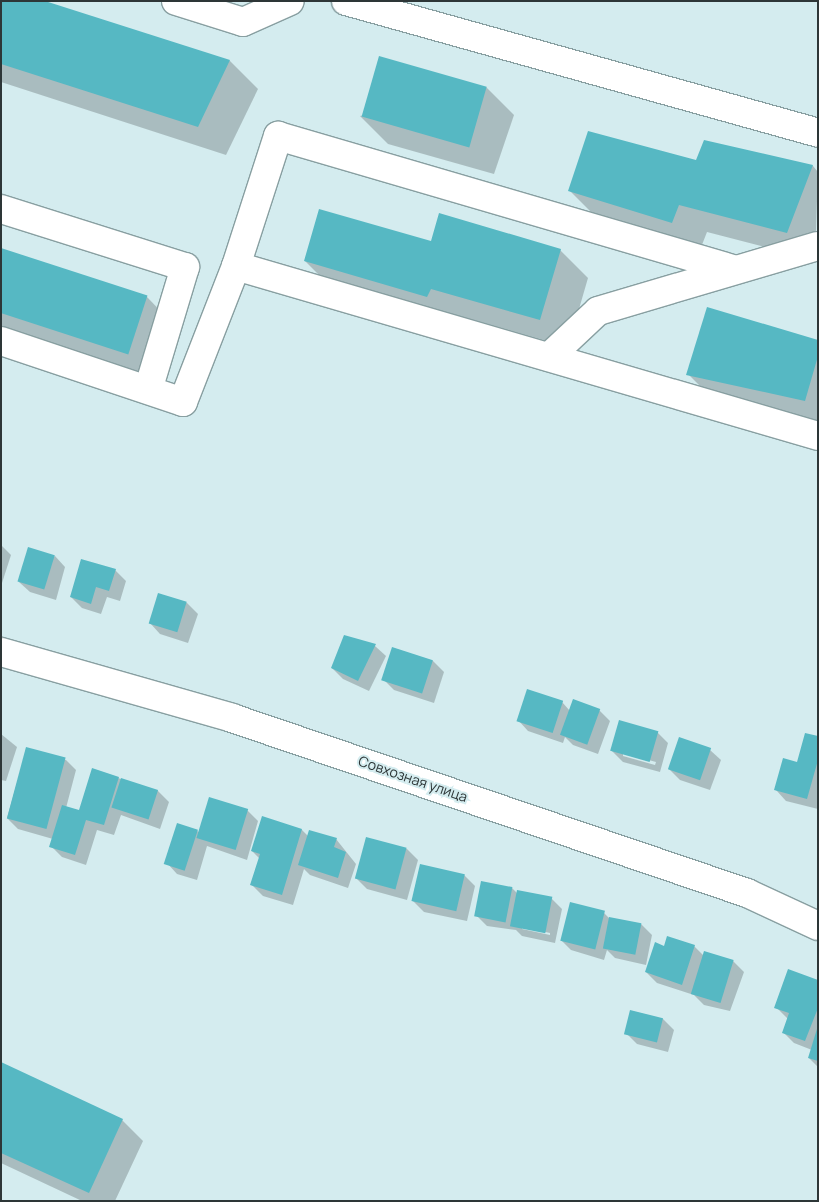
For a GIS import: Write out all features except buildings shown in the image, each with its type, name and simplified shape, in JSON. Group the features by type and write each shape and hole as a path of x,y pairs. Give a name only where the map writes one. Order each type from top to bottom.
{"street":[{"path":"176,1 243,22 290,1"},
{"path":"346,1 818,133"},
{"path":"1,341 183,402 236,266 278,136 735,270"},
{"path":"1,209 185,267 148,390"},
{"path":"549,356 598,311 818,246"},
{"path":"236,266 818,436"},
{"name":"Совхозная улица","path":"1,652 232,718 747,893 818,926"}]}
